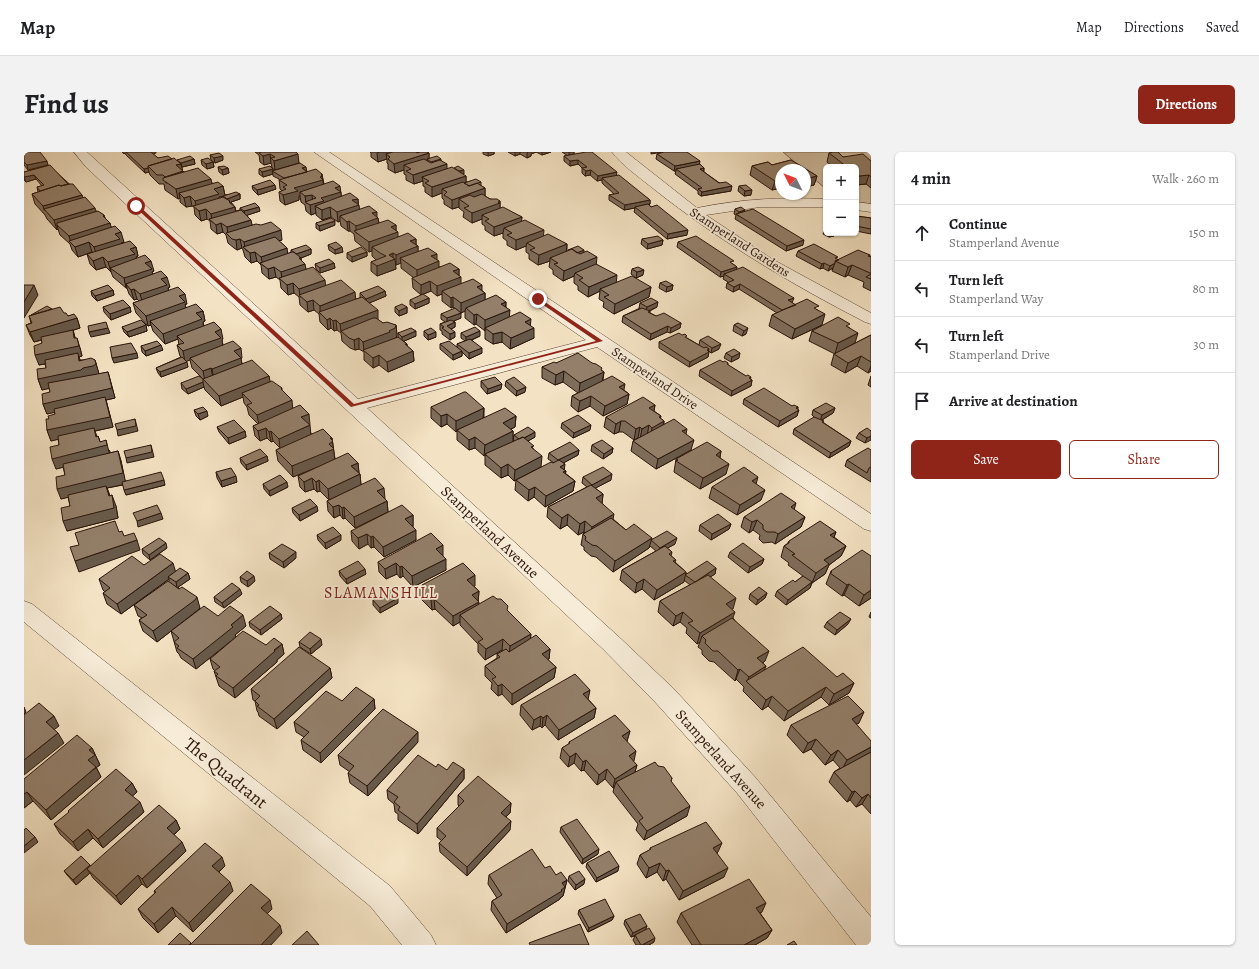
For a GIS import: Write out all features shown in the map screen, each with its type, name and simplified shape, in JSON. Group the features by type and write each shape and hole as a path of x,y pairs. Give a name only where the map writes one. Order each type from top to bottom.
{"street":[{"name":"Stamperland Avenue","path":"80,152 90,164 611,643 664,695 746,785 871,940"},
{"name":"Stamperland Drive","path":"320,152 871,524"},
{"name":"Stamperland Gardens","path":"618,152 671,196 767,262 871,319"},
{"path":"695,213 727,206 754,203 823,203"},
{"path":"859,206 871,208"},
{"path":"353,406 600,341"},
{"name":"The Quadrant","path":"24,610 380,896 421,945"}],"shaded area":[{"path":"783,152 871,152 871,204 859,202 859,164 823,164 823,186 811,176 811,164 797,164"}],"building":[{"path":"24,152 40,152 47,161 27,165 24,162"},
{"path":"126,152 151,152 158,158 168,156 172,159 148,166 148,168 144,169"},
{"path":"296,152 298,154 274,161 271,158 275,157 270,154 263,156 259,153"},
{"path":"393,152 429,153 394,164 388,159 390,157 386,154"},
{"path":"592,152 617,172 598,176 591,170 586,171 582,168 587,167 578,160 570,161 564,156"},
{"path":"664,152 687,152 700,161 675,166 657,154"},
{"path":"838,152 843,157 863,154 871,161 871,177 869,175 859,176 859,164 843,164 829,153"},
{"path":"219,153 223,156 214,158 210,155"},
{"path":"190,156 194,159 181,163 177,160"},
{"path":"437,156 441,159 431,162 427,159"},
{"path":"174,158 181,164 176,165 183,171 165,177 163,175 157,175 148,166"},
{"path":"208,158 213,162 206,164 201,160"},
{"path":"424,159 431,163 440,160 447,164 413,175 406,171 411,169 404,165"},
{"path":"791,160 798,164 776,164"},
{"path":"768,162 772,165 775,164 775,181 752,166"},
{"path":"300,163 306,167 302,168 307,172 284,178 272,171"},
{"path":"700,164 704,168 700,169 719,183 726,182 732,186 702,192 698,189 702,188 676,169"},
{"path":"50,165 68,184 59,185 40,191 37,187 44,185 34,175 24,177 24,172"},
{"path":"224,166 228,168 222,170 218,167"},
{"path":"270,166 273,169 262,172 259,169"},
{"path":"458,166 464,170 459,171 454,168"},
{"path":"452,167 466,176 432,187 425,183 429,181 422,177"},
{"path":"198,168 211,179 176,189 163,180 163,178"},
{"path":"316,169 322,174 321,175 323,176 320,177 323,180 294,188 298,191 283,195 279,192 286,189 283,187 287,185 279,180"},
{"path":"811,172 817,176 811,178"},
{"path":"619,175 650,200 625,205 609,195 619,193 602,178"},
{"path":"476,179 481,182 469,186 464,183"},
{"path":"270,180 275,185 257,190 252,186"},
{"path":"333,181 340,186 335,188 341,192 321,198 324,201 310,205 305,202 316,198 312,195 305,196 300,192"},
{"path":"218,182 223,186 214,189 219,194 195,201 190,196 184,198 179,193"},
{"path":"463,182 469,186 477,183 485,188 452,200 444,195 447,192 442,189"},
{"path":"73,184 82,195 43,206 32,194 59,185"},
{"path":"746,185 752,190 745,191 739,186"},
{"path":"236,192 240,194 227,199 223,196"},
{"path":"350,193 358,199 352,200 359,205 337,212 330,207 322,210 315,206"},
{"path":"482,194 490,199 497,199 500,203 472,213 464,208 469,206 459,199 470,195 474,197"},
{"path":"85,197 95,208 54,220 44,209"},
{"path":"223,197 230,201 229,202 235,207 211,214 206,209 199,211 193,206"},
{"path":"255,203 259,207 244,211 240,208"},
{"path":"648,204 651,207 657,205 688,230 668,234 635,207"},
{"path":"369,206 377,212 372,213 378,218 356,226 349,221 347,222 340,216"},
{"path":"503,207 522,217 494,227 485,221 489,219 482,215"},
{"path":"741,207 745,210 739,212 735,209"},
{"path":"753,209 804,240 787,246 736,214"},
{"path":"241,210 251,220 227,227 221,223 216,225 209,219"},
{"path":"98,211 104,215 103,216 110,223 69,236 57,225 57,223"},
{"path":"859,216 871,218 871,229 859,227"},
{"path":"331,218 335,221 319,226 316,223"},
{"path":"388,220 396,225 391,227 398,232 369,242 354,231"},
{"path":"525,220 544,230 516,240 507,235 512,233 504,228"},
{"path":"271,222 281,230 244,242 240,239 232,239 226,233 256,224 261,225"},
{"path":"115,226 121,232 115,234 120,239 94,247 89,242 75,247 69,241"},
{"path":"408,233 416,239 410,241 418,246 396,255 393,253 389,255 395,259 377,266 371,262 386,256 372,247"},
{"path":"548,234 567,244 539,255 530,250 535,248 527,243"},
{"path":"658,236 663,240 648,244 642,239"},
{"path":"696,236 734,261 730,262 737,267 721,272 678,242"},
{"path":"275,237 287,248 261,257 255,252 250,253 243,247"},
{"path":"130,241 136,247 130,249 135,254 108,262 103,257 93,261 87,254"},
{"path":"336,242 342,247 335,250 328,245"},
{"path":"814,244 838,257 835,258 839,260 835,261 835,263 830,266 824,263 822,264 798,251"},
{"path":"306,245 311,249 296,254 291,250"},
{"path":"578,246 584,250 577,253 572,249 568,250"},
{"path":"361,247 367,252 352,257 347,253"},
{"path":"428,248 437,254 431,256 439,261 417,270 400,258"},
{"path":"572,249 580,254 587,251 597,257 564,271 554,264 558,263 550,258"},
{"path":"858,250 870,255 868,256 871,257 871,273 852,265 848,267 835,261"},
{"path":"292,252 301,258 299,258 305,264 281,272 274,267 268,269 260,263"},
{"path":"145,255 151,261 145,263 152,269 124,278 110,268"},
{"path":"329,259 334,263 320,268 315,264"},
{"path":"450,263 459,269 453,271 461,277 437,286 430,281 421,285 412,278"},
{"path":"596,264 617,275 589,287 579,280 583,278 575,273"},
{"path":"313,267 325,280 299,289 293,283 287,285 279,278"},
{"path":"638,267 644,270 637,272 632,269"},
{"path":"743,267 794,298 788,300 796,305 782,310 740,284 734,287 727,283 734,280 724,274"},
{"path":"161,271 167,277 161,279 167,285 140,294 134,289 131,290 126,284"},
{"path":"871,274 871,279 866,277"},
{"path":"632,276 651,287 615,304 604,297 609,295 600,289"},
{"path":"473,279 482,285 477,287 485,293 461,303 442,291"},
{"path":"341,280 355,292 320,306 313,300 307,302 299,295"},
{"path":"666,281 673,285 667,287 660,283"},
{"path":"24,285 34,285 24,302"},
{"path":"108,285 113,290 95,296 91,291"},
{"path":"378,286 385,291 366,299 360,293"},
{"path":"178,287 185,294 179,296 185,302 146,316 133,303"},
{"path":"423,294 429,298 415,304 410,300"},
{"path":"496,295 506,302 501,304 510,310 485,320 477,314 474,315 466,308"},
{"path":"362,297 378,310 340,324 336,320 333,321 330,318 327,320 319,312"},
{"path":"651,298 658,302 647,307 640,303"},
{"path":"807,299 819,306 814,308 825,314 795,329 772,315"},
{"path":"123,300 130,307 110,314 103,307"},
{"path":"196,304 203,311 196,313 202,319 163,334 150,321"},
{"path":"402,304 407,307 399,311 395,307"},
{"path":"47,306 52,309 31,315"},
{"path":"60,307 68,316 74,314 77,318 30,332 26,325 32,323 29,316"},
{"path":"455,308 461,313 447,318 441,314"},
{"path":"642,308 650,311 648,312 656,316 664,313 681,323 671,328 668,326 651,334 623,316"},
{"path":"520,312 531,319 525,322 534,328 511,338 502,332 493,334 485,328"},
{"path":"838,317 850,324 846,326 858,333 838,343 812,331"},
{"path":"376,318 383,323 387,322 396,325 395,328 389,331 390,332 363,342 359,338 354,340 349,338 341,331"},
{"path":"141,320 146,325 127,332 122,327"},
{"path":"451,320 455,322 447,326 455,332 450,334 442,328 444,327 440,324"},
{"path":"106,322 108,328 89,332 88,326"},
{"path":"214,322 221,329 215,332 221,338 183,351 177,345 184,343 177,336"},
{"path":"738,323 748,328 744,331 734,325"},
{"path":"475,327 480,331 466,337 461,333"},
{"path":"411,328 416,331 402,337 398,333"},
{"path":"431,328 436,332 428,335 424,331"},
{"path":"73,330 74,338 77,338 79,346 35,355 34,346 42,343 41,337"},
{"path":"679,333 682,335 685,334 687,336 685,337 704,348 706,347 709,349 707,350 709,352 690,362 659,342"},
{"path":"871,335 871,362 861,356 848,363 834,354"},
{"path":"708,336 721,344 712,348 700,340"},
{"path":"398,337 413,351 387,362 379,355 373,358 363,350"},
{"path":"470,339 482,348 469,353 457,344"},
{"path":"157,341 161,345 145,351 141,346"},
{"path":"233,341 241,348 234,351 241,358 203,371 190,358"},
{"path":"449,341 462,351 453,355 440,344"},
{"path":"131,343 137,353 112,358 110,347"},
{"path":"734,349 740,353 732,357 726,353"},
{"path":"78,353 79,361 91,358 95,360 96,364 81,370 38,379 37,369 46,368 45,360"},
{"path":"578,353 602,368 601,370 604,372 580,383 564,371 556,375 542,367 554,362 556,363"},
{"path":"182,357 187,362 160,372 156,368"},
{"path":"252,360 269,376 219,396 203,379"},
{"path":"720,360 723,362 725,361 728,363 727,364 746,376 748,375 752,380 732,391 700,370"},
{"path":"108,372 112,388 43,404 42,394 50,392 48,383"},
{"path":"199,376 203,379 203,382 186,389 181,383"},
{"path":"612,376 625,384 619,387 629,394 605,406 591,396 580,401 572,396"},
{"path":"495,377 502,384 488,389 481,381"},
{"path":"514,377 526,387 517,391 506,381"},
{"path":"272,381 282,388 281,389 292,400 257,415 247,405 252,403 242,393"},
{"path":"764,388 792,406 794,405 798,407 796,408 799,410 780,421 744,399"},
{"path":"466,392 484,408 456,421 447,414 441,416 431,407"},
{"path":"105,397 110,417 47,430 46,419 49,419 48,416 55,414 54,409"},
{"path":"643,397 655,405 649,408 661,416 659,417 664,421 652,428 649,425 642,429 640,427 636,429 625,421 621,421 616,424 606,417"},
{"path":"826,403 835,408 822,415 813,410"},
{"path":"300,405 309,414 301,417 310,425 279,439 266,428 258,431 253,426"},
{"path":"203,407 207,411 198,414 194,410"},
{"path":"505,408 516,416 503,423 513,431 485,445 475,437 469,440 457,430"},
{"path":"578,415 591,425 574,433 562,423"},
{"path":"814,417 824,421 822,422 851,441 831,453 794,429"},
{"path":"135,419 136,426 117,430 115,424"},
{"path":"674,419 687,429 682,431 694,440 658,459 633,441"},
{"path":"234,420 245,431 228,438 217,427"},
{"path":"528,427 535,432 519,439 514,435"},
{"path":"94,428 96,437 98,436 100,442 106,440 107,445 52,459 50,447 59,445 58,436"},
{"path":"867,428 871,431 871,436 867,438 859,433"},
{"path":"323,429 332,438 330,438 333,441 329,444 334,449 292,466 276,450"},
{"path":"523,437 534,446 531,447 542,456 515,470 508,464 501,468 485,454"},
{"path":"602,440 613,448 604,454 592,445"},
{"path":"570,442 579,450 558,460 549,453"},
{"path":"707,442 721,451 716,455 729,464 703,478 676,461 678,460 676,459"},
{"path":"151,445 152,452 126,458 124,451"},
{"path":"868,448 871,450 871,467 867,473 847,460"},
{"path":"260,449 267,456 246,465 240,458"},
{"path":"118,451 123,473 57,489 56,477 65,475 63,464"},
{"path":"348,453 358,463 351,466 360,474 328,489 319,480 316,482 312,478 304,482 298,476"},
{"path":"559,460 565,464 560,467 566,471 563,472 575,481 546,496 535,487 529,490 516,480 551,462 553,463"},
{"path":"603,467 612,474 592,485 583,477"},
{"path":"744,467 758,477 752,481 765,490 740,505 712,487"},
{"path":"231,468 236,476 221,481 216,472"},
{"path":"161,472 164,480 124,490 122,482"},
{"path":"280,475 287,482 269,491 263,484"},
{"path":"375,478 384,488 377,491 387,501 354,517 344,507 342,508 339,505 333,507 327,501"},
{"path":"591,485 603,494 596,498 614,514 592,527 585,521 580,524 568,514 562,518 548,507"},
{"path":"106,486 109,496 112,495 114,508 63,521 61,508 70,506 68,495"},
{"path":"781,493 796,503 791,507 805,517 778,534 775,532 767,532 763,529 763,525 757,520 752,522 744,517"},
{"path":"310,499 317,506 299,515 292,508"},
{"path":"157,505 161,513 137,521 133,513"},
{"path":"402,505 413,515 405,519 416,530 383,547 373,536 371,537 367,534 358,538 351,531"},
{"path":"718,514 731,524 712,534 700,525"},
{"path":"611,518 626,530 634,524 652,538 615,561 597,546 592,545 585,540 586,537 583,534"},
{"path":"115,521 119,532 122,531 124,536 134,533 137,540 75,561 70,547 79,545 75,533"},
{"path":"820,521 836,532 830,535 846,546 824,560 829,564 816,573 792,555 795,554 784,546 789,543 789,541"},
{"path":"333,527 341,535 325,543 317,535"},
{"path":"667,531 677,538 660,548 651,540"},
{"path":"431,533 443,545 436,549 446,559 412,576 402,566 400,567 396,563 385,569 378,562"},
{"path":"159,538 166,543 149,555 142,549"},
{"path":"743,543 764,559 750,567 730,552"},
{"path":"282,544 296,552 283,562 269,553"},
{"path":"665,546 672,552 669,554 676,560 673,561 686,572 657,590 644,579 637,583 622,570"},
{"path":"862,550 871,556 871,590 864,595 830,573"},
{"path":"160,554 173,563 117,604 103,593 110,588 99,579 132,556 144,565"},
{"path":"358,561 365,569 346,579 339,571"},
{"path":"707,561 716,568 695,582 685,575"},
{"path":"463,563 475,575 467,580 479,591 472,595 479,602 453,616 434,599 431,600 420,588 423,586 422,585"},
{"path":"180,568 188,573 176,582 168,577"},
{"path":"247,571 254,576 247,581 240,577"},
{"path":"708,575 736,598 726,604 735,612 700,633 688,623 693,621 683,612 676,616 660,601"},
{"path":"803,576 812,582 788,600 777,591 793,580 795,582"},
{"path":"168,581 179,589 182,587 197,597 153,631 139,620 147,615 134,605"},
{"path":"232,583 240,589 222,603 214,597"},
{"path":"759,587 767,593 758,600 750,594"},
{"path":"390,590 398,598 380,608 373,600"},
{"path":"493,596 497,599 501,599 508,606 507,610 531,634 510,646 503,639 486,649 478,642 483,639 460,615"},
{"path":"204,606 218,616 230,606 243,615 231,625 233,627 193,659 177,648 179,646 174,642 179,638 171,631"},
{"path":"270,606 281,614 260,630 249,622"},
{"path":"840,612 851,619 837,630 827,622"},
{"path":"732,618 769,651 757,658 766,666 749,677 740,669 738,670 718,651 713,651 705,643 706,640 702,636"},
{"path":"243,631 266,645 274,638 282,644 233,688 216,676 218,674 214,671 220,667 210,659"},
{"path":"310,632 321,639 310,649 299,642"},
{"path":"536,635 550,649 542,654 556,667 512,694 502,684 498,686 492,679 496,677 485,666 500,657 497,654 506,649 509,652"},
{"path":"299,647 330,668 274,719 257,706 259,705 255,701 260,696 251,689"},
{"path":"803,647 837,677 843,673 854,683 834,694 826,687 788,711 772,696 766,700 746,681"},
{"path":"575,674 590,690 583,694 596,708 559,730 547,715 543,718 541,716 534,720 521,705"},
{"path":"356,687 374,699 320,753 301,740 309,732 294,722 326,691 342,701"},
{"path":"848,696 864,712 852,719 871,741 871,747 847,760 838,750 831,755 816,739 808,743 791,725"},
{"path":"39,703 54,716 46,722 58,733 24,760 24,715"},
{"path":"383,709 418,732 367,786 348,773 354,766 338,755"},
{"path":"615,715 630,731 622,736 636,751 629,756 637,765 615,779 607,769 599,775 586,760 583,762 576,753 570,757 562,748 570,743 569,742"},
{"path":"77,735 92,748 89,750 95,755 88,760 96,767 46,810 27,792 24,794 24,779"},
{"path":"871,752 871,798 868,794 862,798 855,791 852,792 834,772"},
{"path":"418,755 436,767 438,764 447,770 453,762 464,769 417,824 398,810 400,807 394,802 398,797 387,790"},
{"path":"655,762 658,766 664,767 672,778 671,781 690,806 647,831 639,821 643,818 616,782"},
{"path":"116,769 132,783 125,790 140,802 98,839 88,829 73,842 54,824"},
{"path":"478,776 511,803 501,813 511,821 467,867 439,843 446,836 437,828 464,801 458,795"},
{"path":"159,805 176,820 167,828 182,842 142,879 138,875 116,896 87,869"},
{"path":"577,819 599,849 583,859 561,827"},
{"path":"706,822 722,843 713,848 728,868 683,891 669,870 666,871 660,863 649,868 640,855 651,849 650,848"},
{"path":"26,828 35,837 24,846 24,830"},
{"path":"205,843 222,857 212,866 230,882 189,923 172,907 154,924 138,909 156,892 154,891"},
{"path":"532,849 545,868 550,866 556,875 561,872 567,880 562,883 565,887 561,890 562,891 507,924 492,901 502,895 489,875"},
{"path":"609,851 619,866 597,878 587,863"},
{"path":"81,856 90,865 73,880 64,871"},
{"path":"579,871 585,879 576,885 569,876"},
{"path":"749,879 766,903 756,908 772,930 744,945 701,945 681,913"},
{"path":"251,884 270,900 261,908 280,925 261,945 190,945"},
{"path":"605,899 614,916 589,928 579,910"},
{"path":"640,914 647,926 633,933 625,920"},
{"path":"580,924 589,945 530,945 529,943"},
{"path":"649,928 655,938 641,945 635,935"},
{"path":"307,931 319,945 292,945"},
{"path":"180,933 191,943 189,945 168,945"},
{"path":"794,941 797,945 787,945"}],"district":[{"name":"SLAMANSHILL","path":"381,593"}],"route":[{"path":"136,206 353,406 600,341 538,299"}]}
